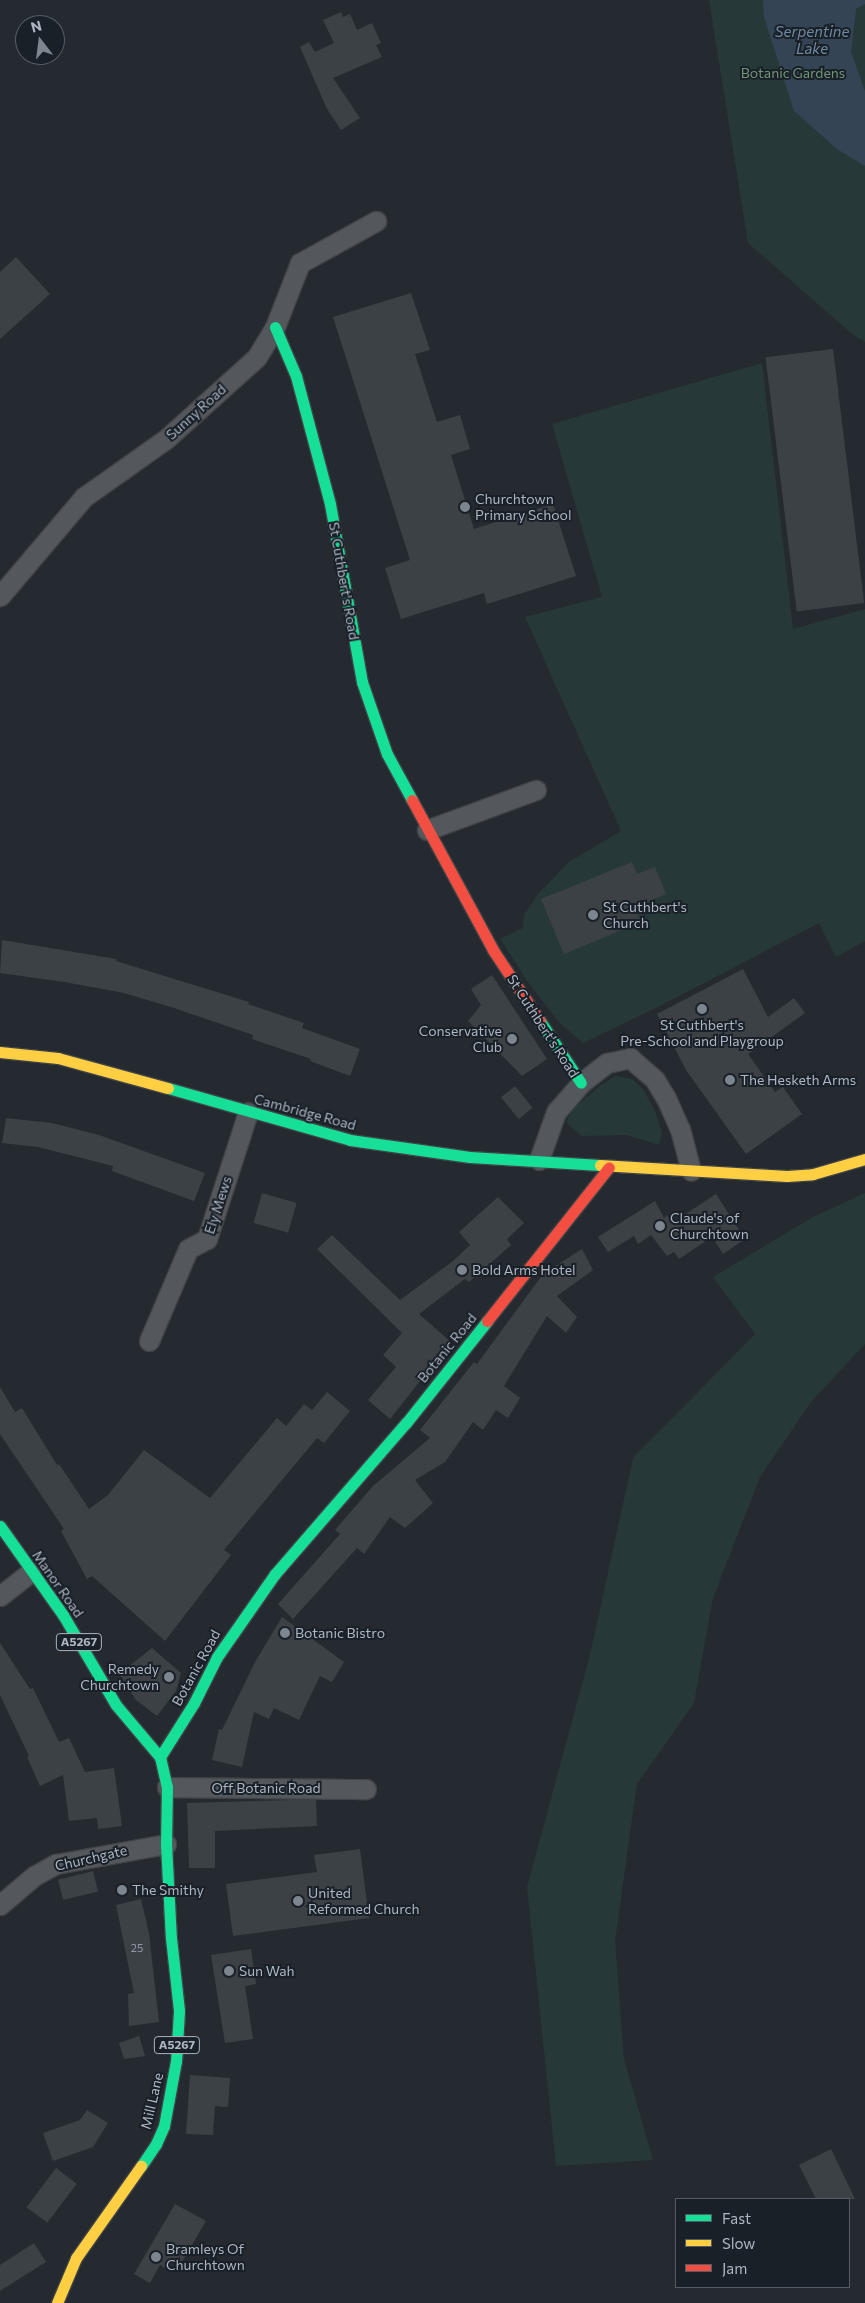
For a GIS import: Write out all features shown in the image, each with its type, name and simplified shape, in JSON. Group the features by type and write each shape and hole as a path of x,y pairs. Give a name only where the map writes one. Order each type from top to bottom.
{"main road":[{"name":"St Cuthbert's Road","path":"275,328 296,376 330,504 362,682 387,754 493,950 580,1083"},
{"name":"Cambridge Road","path":"0,1052 58,1058 192,1094 248,1112 350,1140 470,1157 539,1160 609,1167"},
{"path":"609,1167 787,1176 813,1174 865,1159"},
{"name":"Botanic Road","path":"160,1758 194,1703 217,1657 275,1574 406,1423 609,1167"},
{"name":"Manor Road","path":"0,1526 63,1615 116,1705 160,1758"},
{"name":"Mill Lane","path":"57,2303 76,2258 120,2199 156,2144 168,2107 176,2061 179,2011 171,1938 166,1844 168,1787 160,1758"}],"street":[{"name":"Sunny Road","path":"0,596 84,497 166,439 257,357 275,328 300,264 376,221"},
{"path":"427,830 536,790"},
{"name":"St Cuthbert's Road","path":"580,1083 607,1063 630,1058 656,1080 666,1098 680,1130 691,1171"},
{"path":"539,1160 556,1112 580,1083"},
{"name":"Ely Mews","path":"149,1341 188,1249 207,1239 248,1112"},
{"path":"0,1596 31,1572"},
{"name":"Off Botanic Road","path":"168,1787 366,1789"},
{"name":"Churchgate","path":"0,1905 34,1876 56,1864 166,1844"}],"green space":[{"name":"Botanic Gardens","path":"709,0 865,0 865,342 852,334 748,243"},
{"path":"762,363 793,629 865,609 865,941 836,957 819,923 660,1006 583,1043 559,1022 530,985 500,939 523,928 524,915 538,894 569,862 621,831 525,617 602,597 552,424"},
{"path":"616,1076 632,1079 643,1089 656,1113 662,1133 659,1145 627,1135 581,1136 566,1122 573,1109 601,1085"},
{"path":"865,1193 865,1344 811,1402 760,1477 713,1598 694,1703 637,1784 615,1941 624,2059 653,2160 556,2166 527,1887 590,1655 633,1458 755,1334 713,1277 813,1217"}],"water":[{"name":"Serpentine Lake","path":"763,0 865,0 865,4 856,9 851,52 865,91 865,166 837,149 794,111 764,17"}],"building":[{"path":"341,12 343,17 350,14 357,30 372,23 381,43 376,45 382,57 333,78 360,118 341,130 327,109 300,47 309,42 315,52 334,43 323,20"},
{"path":"16,257 50,294 0,339 0,272"},
{"path":"411,293 430,350 415,354 437,422 460,415 470,449 451,455 474,529 553,504 576,576 487,604 484,593 401,619 385,568 410,560 333,317"},
{"path":"833,349 864,603 797,611 766,357"},
{"name":"St Cuthbert's Church","path":"632,862 637,874 655,867 666,894 635,907 641,922 564,954 541,899"},
{"path":"2,940 116,959 116,961 249,1002 248,1004 304,1023 302,1028 360,1049 350,1076 310,1061 311,1059 252,1039 253,1035 124,993 0,973"},
{"path":"743,969 768,1017 794,998 805,1013 748,1054 775,1092 783,1087 802,1114 746,1154 686,1070 657,1014"},
{"name":"Conservative Club","path":"492,975 547,1059 522,1076 468,1021 481,1005 471,989"},
{"path":"515,1086 533,1108 519,1119 501,1097"},
{"path":"6,1118 52,1123 99,1135 205,1173 194,1201 112,1171 113,1166 38,1147 2,1143"},
{"path":"262,1193 297,1203 288,1233 253,1223"},
{"path":"716,1194 745,1239 723,1254 712,1237 679,1259 674,1252 667,1256 651,1235 638,1244 634,1236 608,1252 598,1237 655,1201 664,1218 667,1215 672,1223"},
{"name":"Bold Arms Hotel","path":"498,1197 524,1223 507,1239 511,1245 469,1282 465,1279 419,1314 451,1342 390,1419 368,1400 396,1367 383,1355 402,1333 317,1249 332,1235 400,1300 453,1261 470,1245 459,1232"},
{"path":"582,1249 593,1270 557,1296 577,1317 566,1333 547,1316 504,1386 520,1398 508,1418 496,1410 483,1430 473,1422 445,1462 415,1480 433,1503 405,1528 390,1517 364,1554 357,1548 293,1619 278,1604 340,1534 335,1530 373,1486 430,1438 420,1430 474,1362 477,1364 543,1274"},
{"path":"0,1387 15,1412 22,1408 57,1465 59,1464 89,1509 108,1495 144,1450 210,1498 277,1418 286,1426 304,1404 312,1410 327,1392 350,1411 324,1443 317,1438 224,1550 231,1555 165,1641 92,1576 87,1579 61,1531 64,1529 0,1434"},
{"path":"282,1617 344,1662 332,1682 320,1676 299,1720 274,1708 269,1719 254,1712 242,1767 212,1760 219,1729 222,1730 255,1662"},
{"path":"0,1643 30,1689 33,1688 59,1742 69,1738 85,1772 114,1768 122,1826 98,1829 97,1818 69,1821 63,1775 40,1786 27,1757 29,1756 0,1695"},
{"path":"152,1648 181,1673 176,1691 157,1716 136,1700 119,1674"},
{"path":"316,1800 317,1826 215,1831 215,1868 189,1868 187,1803"},
{"name":"United Reformed Church","path":"360,1849 369,1918 233,1936 226,1884 317,1872 314,1855"},
{"path":"93,1871 98,1891 63,1900 58,1880"},
{"path":"141,1899 149,1933 159,2022 129,2026 128,1994 134,1993 116,1905"},
{"path":"251,1949 256,1984 245,1986 253,2039 225,2043 211,1955"},
{"path":"139,2036 145,2056 124,2059 119,2043"},
{"path":"190,2075 230,2078 228,2107 215,2106 213,2135 186,2134"},
{"path":"87,2110 108,2123 93,2147 53,2161 43,2133 80,2120"},
{"path":"831,2149 855,2199 816,2198 799,2165"},
{"path":"56,2168 77,2184 47,2223 27,2207"},
{"path":"175,2204 206,2221 179,2267 172,2262 168,2270 160,2265 150,2283 134,2274"},
{"path":"34,2243 46,2262 0,2291 0,2265"}],"traffic: fast":[{"path":"275,327 296,376 330,504 362,682 387,754 412,800"},
{"path":"540,1021 581,1083"},
{"path":"168,1088 350,1140 470,1157 600,1165"},
{"path":"160,1757 194,1703 217,1657 275,1574 406,1423 487,1321"},
{"path":"0,1526 63,1615 116,1705 160,1757 167,1787 166,1844 171,1938 179,2011 176,2061 164,2126 156,2144 141,2166"}],"traffic: slow":[{"path":"0,1052 58,1058 168,1088"},
{"path":"600,1165 787,1176 813,1174 865,1159"},
{"path":"57,2303 76,2258 141,2166"}],"traffic: jam":[{"path":"412,800 493,950 540,1021"},
{"path":"487,1321 609,1167"}],"place":[{"name":"Churchtown Primary School","path":"465,507"},
{"name":"St Cuthbert's Church","path":"593,915"},
{"name":"St Cuthbert's Pre-School and Playgroup","path":"702,1009"},
{"name":"Conservative Club","path":"512,1039"},
{"name":"The Hesketh Arms","path":"730,1080"},
{"name":"Claude's of Churchtown","path":"660,1226"},
{"name":"Bold Arms Hotel","path":"462,1270"},
{"name":"Botanic Bistro","path":"285,1633"},
{"name":"Remedy Churchtown","path":"169,1677"},
{"name":"The Smithy","path":"122,1890"},
{"name":"United Reformed Church","path":"298,1901"},
{"name":"Sun Wah","path":"229,1971"},
{"name":"Bramleys Of Churchtown","path":"156,2257"}]}
